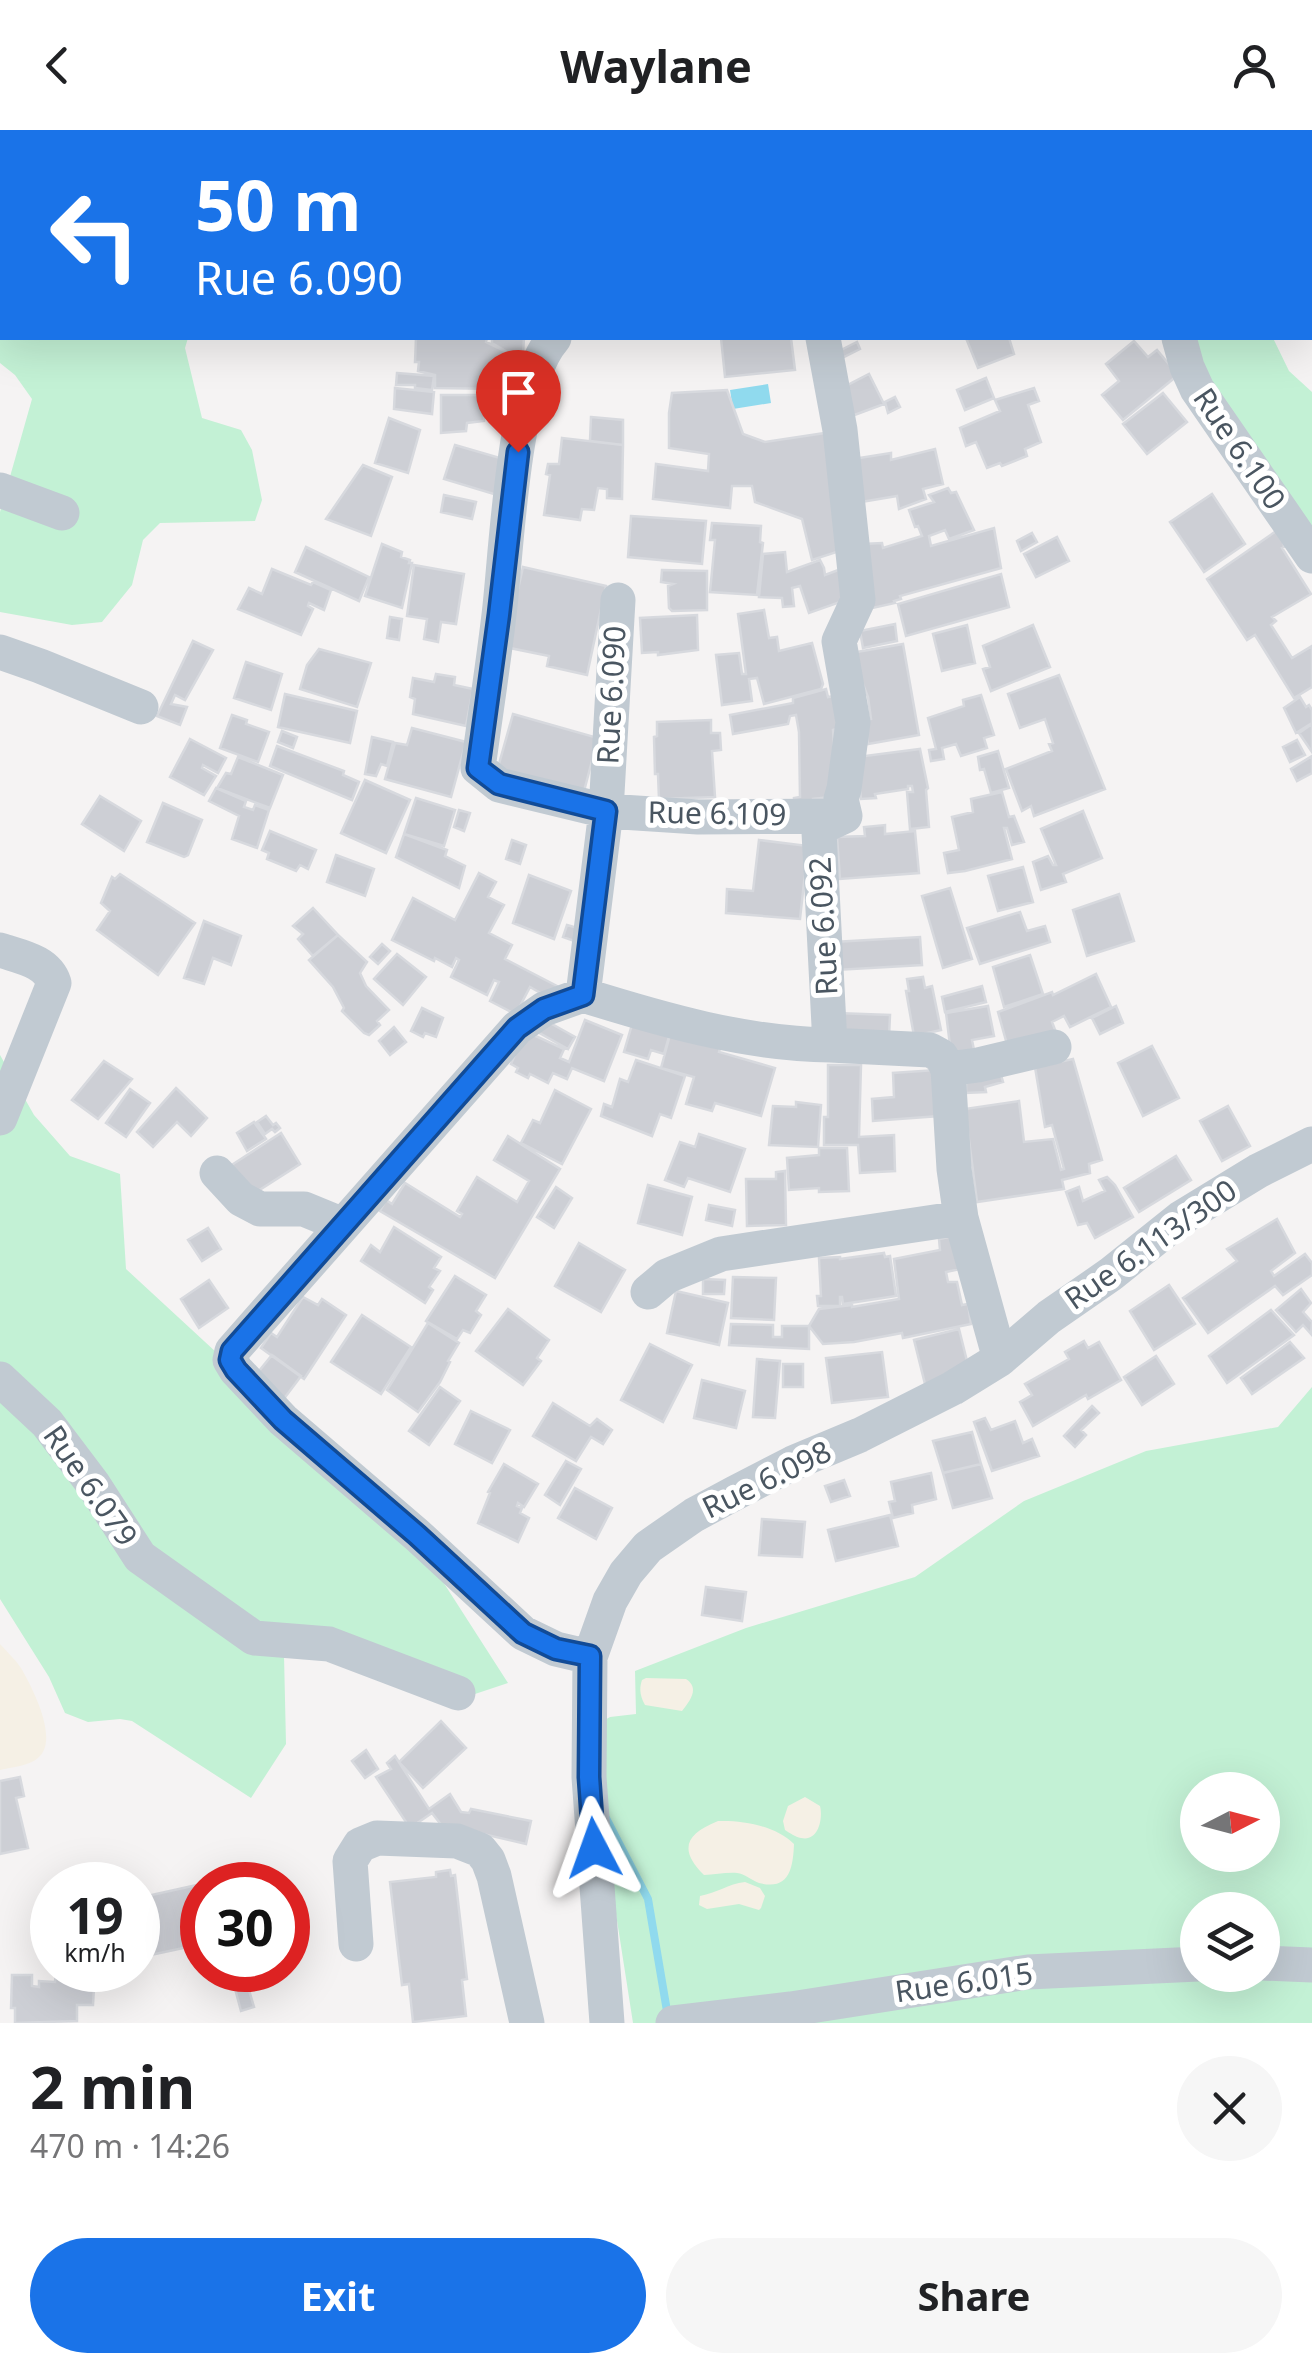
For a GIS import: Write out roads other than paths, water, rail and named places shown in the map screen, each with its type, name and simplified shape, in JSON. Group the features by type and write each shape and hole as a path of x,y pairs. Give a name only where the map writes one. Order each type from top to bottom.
{"street":[{"name":"Rue 6.109","path":"552,340 535,370 522,422 478,768 499,784 606,811 698,817 845,816"},
{"name":"Rue 6.092","path":"823,340 840,430 858,600 838,641 852,722 841,799 845,816 818,832 830,1045"},
{"name":"Rue 6.100","path":"1180,340 1196,390 1312,556"},
{"path":"0,490 62,513"},
{"name":"Rue 6.090","path":"583,995 606,811 618,600"},
{"path":"0,652 142,707"},
{"path":"0,950 41,965 51,972 54,983 0,1118"},
{"path":"606,2023 589,1777 590,1656 556,1649 523,1633 283,1420 236,1370 230,1360 232,1351 517,1028 544,1009 583,995 657,1018 789,1045 930,1050 940,1056 948,1069 961,1218 1000,1359"},
{"path":"948,1069 1054,1047"},
{"name":"Rue 6.113/300","path":"1000,1359 1049,1317 1181,1218 1258,1171 1312,1144"},
{"path":"217,1173 241,1199 260,1209 304,1209 342,1225"},
{"path":"648,1292 668,1276 720,1254 961,1218"},
{"name":"Rue 6.098","path":"590,1656 610,1601 626,1573 648,1547 694,1515 793,1463 860,1435 953,1388 1000,1359"},
{"name":"Rue 6.079","path":"0,1380 47,1423 93,1484 140,1558 254,1638 328,1644 458,1693"},
{"path":"356,1944 350,1861 360,1845 376,1838 441,1840 457,1841 480,1850 494,1876 527,2023"},
{"path":"1280,1964 1312,1965"},
{"name":"Rue 6.015","path":"690,2020 791,2009 1028,1972 1180,1965"}],"water":[{"path":"768,384 771,403 733,409 730,390"}],"waterway":[{"path":"606,1818 648,1899 668,2017"}]}
